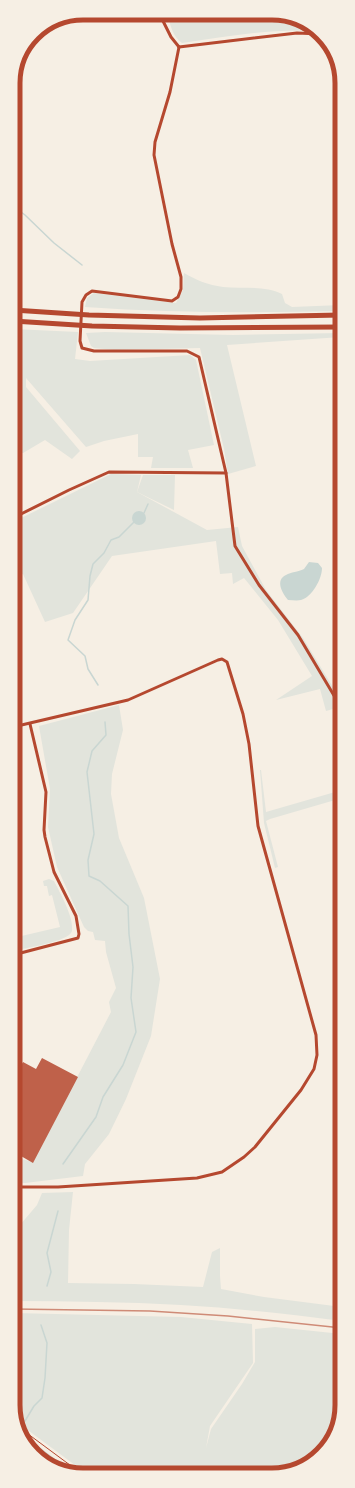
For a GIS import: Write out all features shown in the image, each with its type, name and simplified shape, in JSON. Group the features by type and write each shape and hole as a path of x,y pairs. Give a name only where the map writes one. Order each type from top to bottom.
{"highway":[{"path":"20,310 89,315 200,318 335,315"},
{"path":"20,322 180,328 335,327"}],"street":[{"path":"163,20 179,47 170,92 155,142 154,155 172,244 181,277 181,289 178,297 172,301 92,291 86,295 82,302 80,341 82,348 94,351 187,351 199,357 226,473 234,546 259,585 298,636 335,697"},
{"path":"179,47 297,33 311,34"},
{"path":"20,514 69,490 110,472 226,473"},
{"path":"20,726 128,700 218,660 225,660 231,670 243,714 249,744 258,826 316,1036 317,1055 314,1069 301,1090 255,1147 244,1157 222,1172 197,1178 58,1187 20,1187"},
{"path":"20,953 78,938 79,934 76,916 54,872 44,830 46,792 30,724"}],"path":[{"path":"26,1432 73,1467"}],"shaded area":[{"path":"169,20 272,20 292,23 306,30 266,32 182,43 174,35"},
{"path":"184,273 202,282 218,286 230,288 260,288 275,291 282,294 285,303 292,307 335,305 335,311 213,312 85,307 87,298 94,293 176,303 183,290"},
{"path":"20,329 78,332 75,359 90,361 190,355 196,360 214,445 188,450 193,468 151,468 153,457 138,457 138,434 104,441 86,447 26,378 26,387 80,451 72,459 45,440 23,453 20,453"},
{"path":"105,332 233,335 335,333 335,337 227,345 256,466 228,474 224,449 200,348 114,350 94,348 91,346 86,333"},
{"path":"111,474 141,475 137,492 207,530 238,527 242,546 266,590 303,638 335,691 335,716 333,709 326,711 320,689 276,700 312,676 278,620 244,578 233,584 232,573 220,574 216,541 112,556 73,613 45,622 23,574 20,575 20,519"},
{"path":"143,475 175,475 174,510 137,492"},
{"path":"139,511 144,513 146,518 144,523 139,525 134,523 132,518 134,513"},
{"path":"309,562 318,563 322,568 322,572 316,587 305,598 299,600 288,600 282,590 280,583 281,580 288,574 304,569"},
{"path":"119,705 123,730 112,774 111,794 119,838 144,898 160,979 151,1036 126,1099 109,1134 85,1164 83,1176 25,1183 20,1183 20,1159 33,1162 111,1012 109,1002 116,988 106,952 105,941 95,940 93,932 88,931 84,927 57,867 48,827 50,789 39,726"},
{"path":"260,770 266,812 335,792 335,800 266,821 278,867 275,868 264,823"},
{"path":"49,879 54,881 66,905 71,919 72,931 69,935 55,941 20,949 20,936 60,927 52,895 49,896 47,886 44,886 43,881"},
{"path":"73,1192 69,1230 68,1283 203,1287 212,1252 220,1248 221,1289 264,1297 335,1306 335,1320 181,1305 20,1301 20,1225 37,1205 42,1193"},
{"path":"20,1313 181,1317 252,1324 253,1363 210,1426 206,1448 211,1429 242,1384 255,1362 255,1329 275,1327 335,1333 334,1417 327,1436 319,1447 300,1462 288,1466 272,1468 78,1468 24,1427 20,1405"}],"building":[{"path":"42,1058 78,1077 33,1163 20,1155 20,1067 23,1062 36,1069"}],"waterway":[{"path":"20,211 54,243 82,265"},
{"path":"144,513 148,504"},
{"path":"98,685 88,669 85,656 68,640 75,620 88,600 90,576 93,564 104,553 111,540 119,537 134,522"},
{"path":"63,1164 96,1117 103,1097 123,1065 136,1032 131,998 133,967 129,934 128,906 100,881 89,876 88,860 94,834 87,772 92,751 106,735 105,722"},
{"path":"47,1286 51,1272 47,1253 58,1211"},
{"path":"25,1421 34,1406 42,1398 47,1343 41,1325"},
{"path":"48,1458 52,1460"}],"railway":[{"path":"20,1309 150,1311 228,1316 335,1327"}]}
